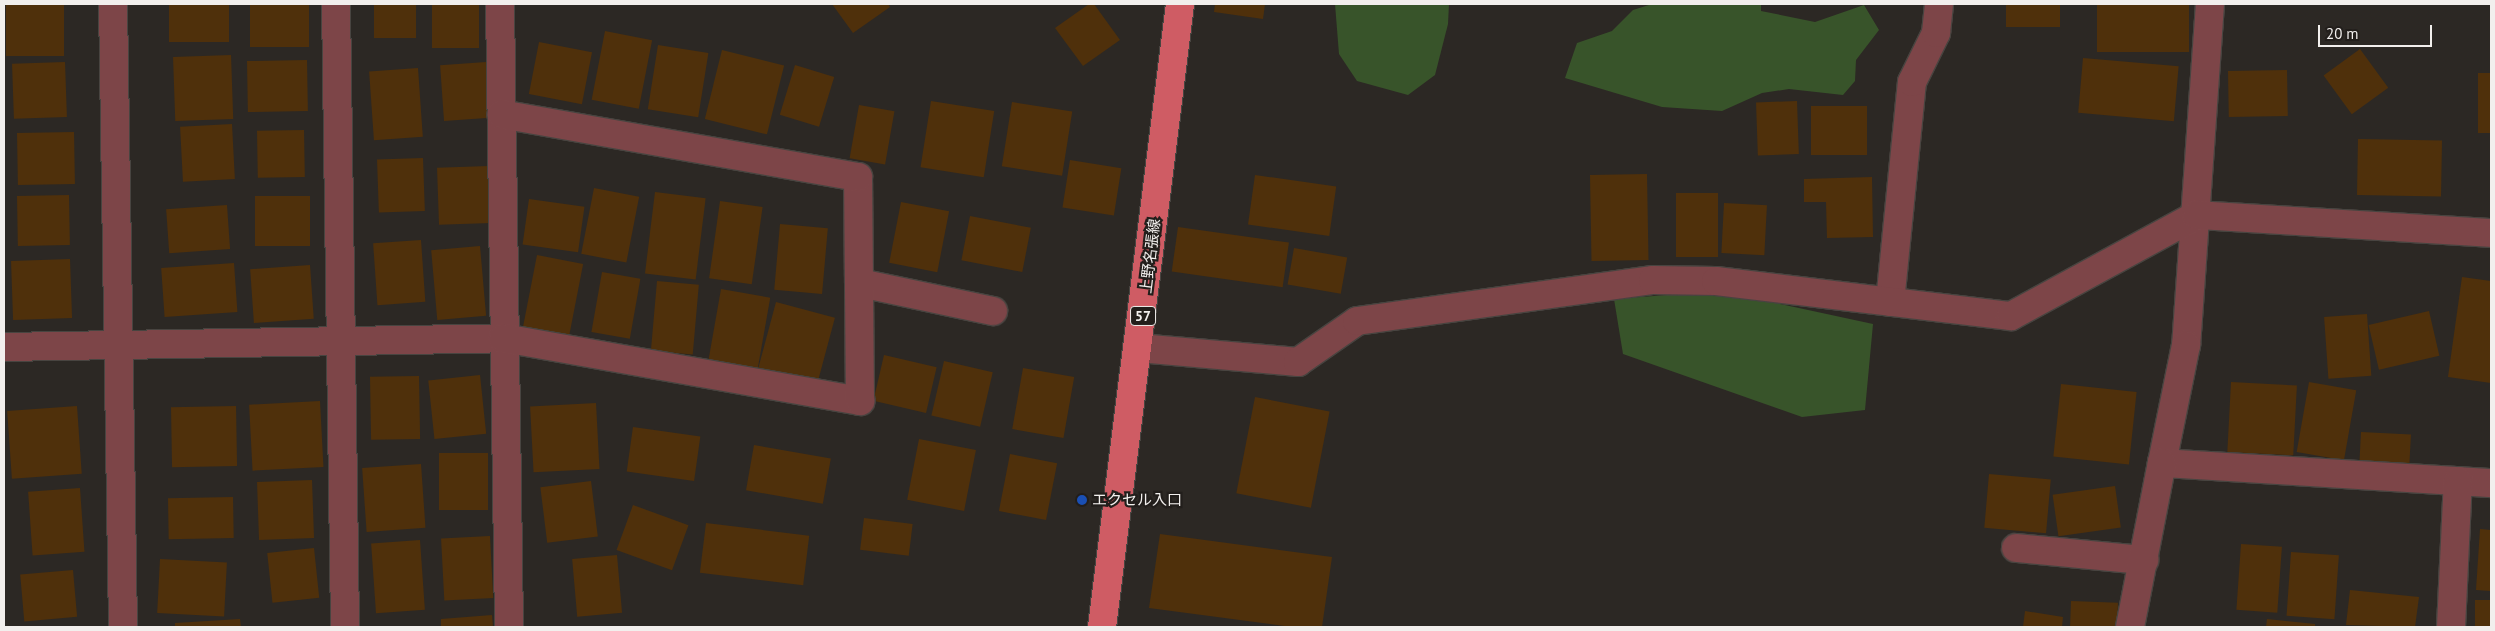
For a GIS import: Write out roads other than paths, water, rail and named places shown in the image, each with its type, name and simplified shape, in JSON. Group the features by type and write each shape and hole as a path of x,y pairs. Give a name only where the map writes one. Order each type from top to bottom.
{"main road":[{"name":"上野名張線","path":"1102,627 1139,348 1180,4"}],"street":[{"path":"112,4 123,627"},
{"path":"336,4 345,627"},
{"path":"500,4 503,338 509,627"},
{"path":"1890,302 1912,82 1936,33 1939,4"},
{"path":"2130,627 2186,345 2197,215 2210,4"},
{"path":"4,347 119,344 342,343 503,338 860,401 858,177 502,114"},
{"path":"1139,348 1298,362 1357,321 1653,280 1716,281 2010,316 2197,215 2491,233"},
{"path":"860,283 993,311"},
{"path":"2162,463 2491,483"},
{"path":"2451,627 2458,481"},
{"path":"2016,548 2144,560"}],"place":[{"name":"エクセル入口","path":"1082,500"}]}
